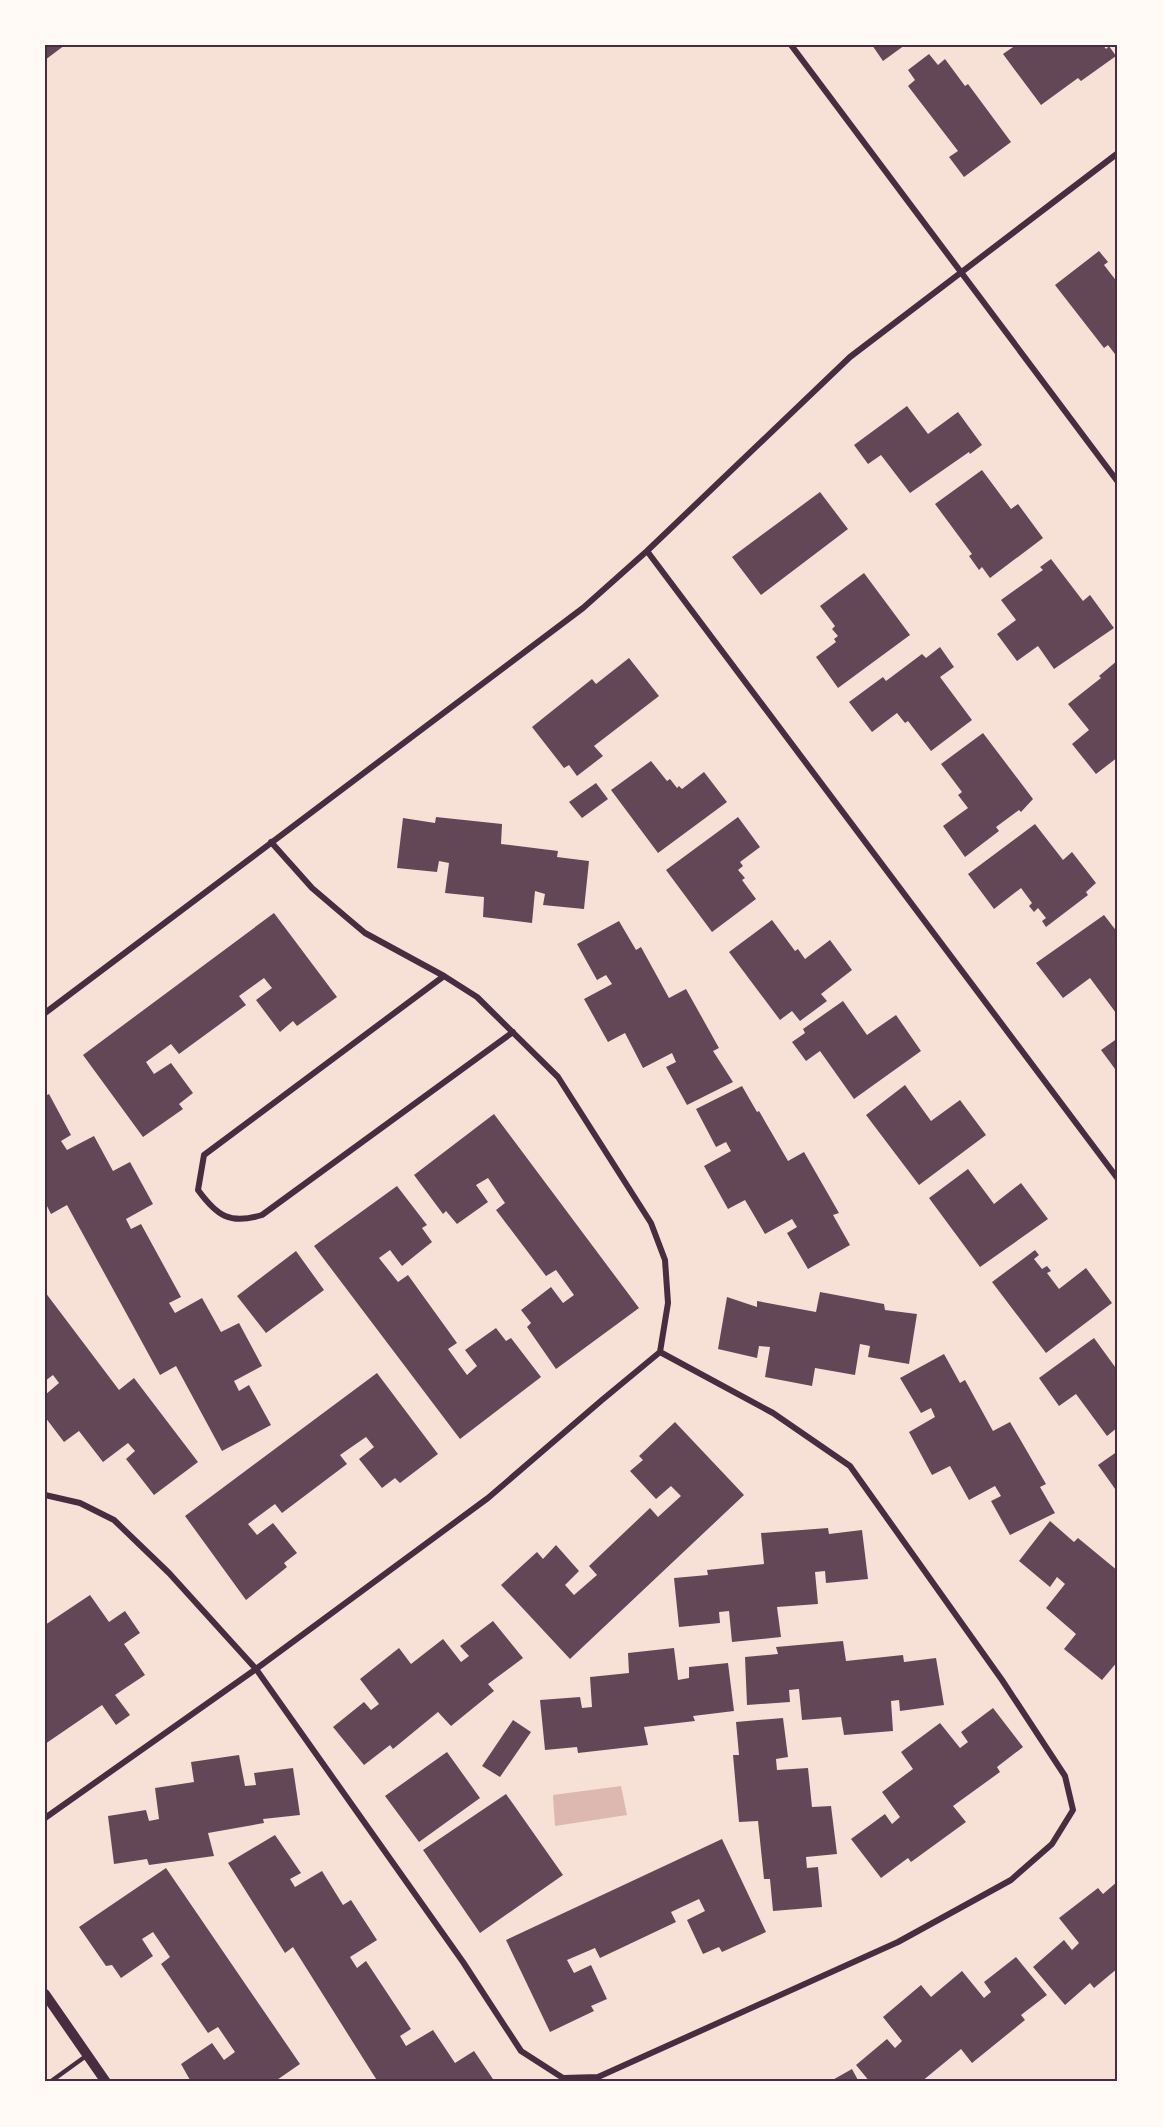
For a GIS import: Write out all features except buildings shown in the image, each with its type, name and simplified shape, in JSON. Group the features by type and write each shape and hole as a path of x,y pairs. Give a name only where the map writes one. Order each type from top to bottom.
{"street":[{"path":"791,45 1118,482"},
{"path":"45,1013 583,608 647,551 850,357 1118,153"},
{"path":"647,551 1118,1179"},
{"path":"45,1818 256,1669 488,1498 660,1352 668,1303 665,1260 651,1223 558,1077 477,997 444,976 365,933 312,888 271,842"},
{"path":"444,976 204,1155 198,1190 211,1208 228,1218 245,1220 262,1215 513,1032"},
{"path":"45,1495 80,1503 114,1520 169,1573 256,1669 463,1962 521,2051 563,2078 598,2078 898,1942 1011,1880 1052,1844 1073,1810 1065,1776 1014,1699 850,1466 773,1413 660,1352"},
{"path":"45,1994 106,2082"}],"lane":[{"path":"50,2082 87,2055"}],"shaded area":[{"path":"621,1786 627,1815 555,1826 553,1795"}]}
